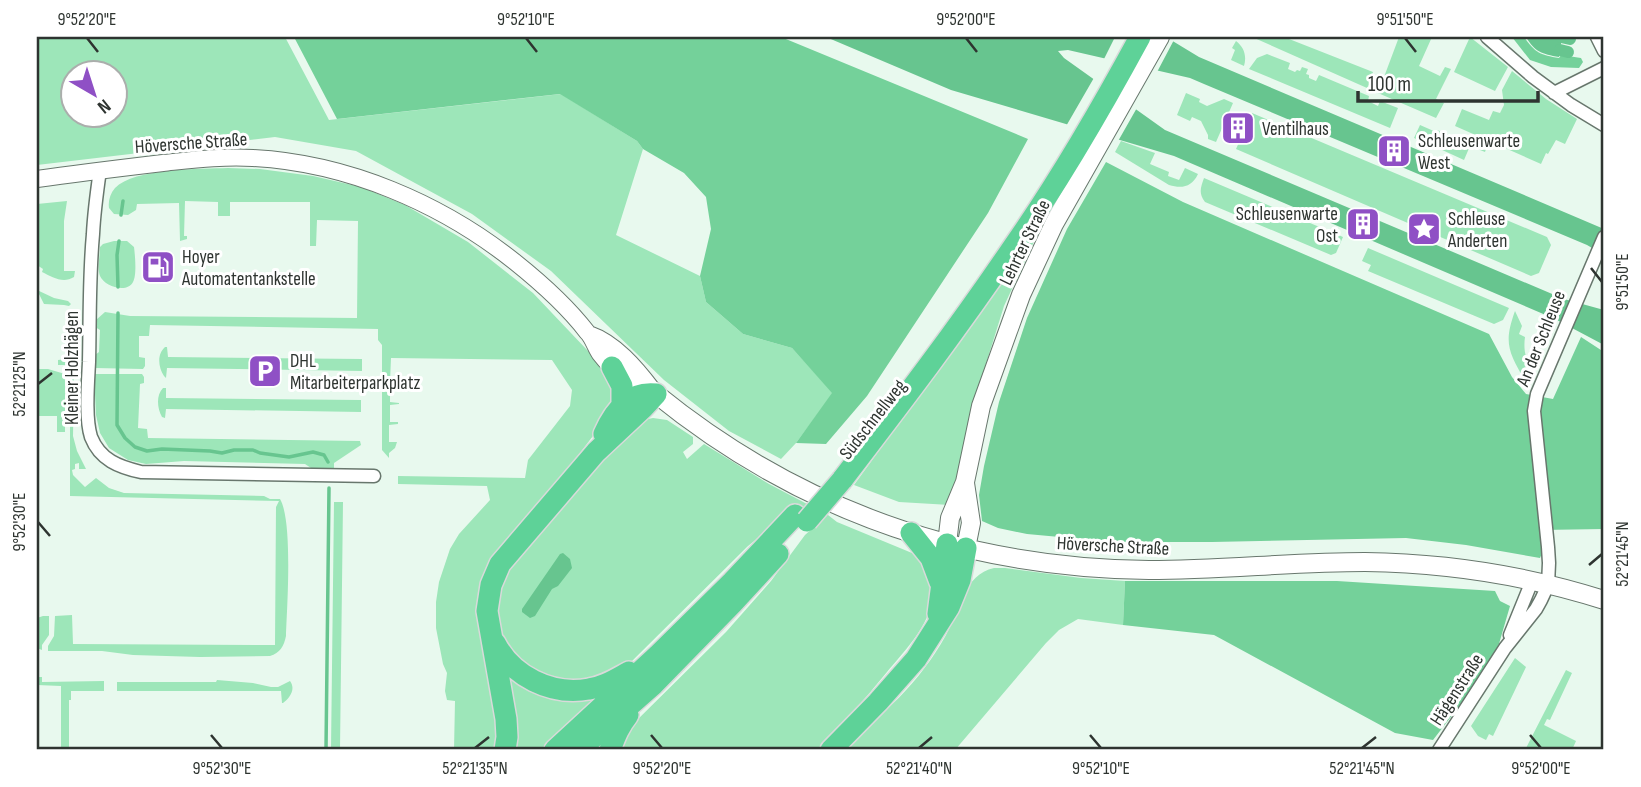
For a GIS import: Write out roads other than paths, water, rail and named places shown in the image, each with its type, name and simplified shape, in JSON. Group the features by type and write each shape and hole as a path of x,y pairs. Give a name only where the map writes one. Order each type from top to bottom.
{"highway":[{"name":"Südschnellweg","path":"1069,164 1089,102 1124,37"},
{"name":"Südschnellweg","path":"579,750 653,684 733,603 960,324 1069,164 1140,37"},
{"path":"612,367 622,386 622,405"},
{"path":"596,452 606,428 622,405 638,395 656,394"},
{"path":"505,750 506,719 487,611 495,573 596,452 656,394"},
{"name":"Südschnellweg","path":"555,750 659,655 801,518"},
{"path":"911,533 931,558 941,587"},
{"path":"936,627 941,587 957,546"},
{"path":"831,750 916,659 949,607 960,580 957,546"},
{"path":"491,636 503,655 518,671 531,680 559,690 574,691 607,684 659,655"},
{"path":"610,750 622,723 653,684"}],"main road":[{"name":"Lehrter Straße","path":"957,546 971,523 965,482 981,405 1007,331 1054,224 1069,164 1160,37"},
{"name":"Höversche Straße","path":"656,394 706,432 787,481 844,508 911,533 957,546 1049,564 1091,568 1161,569 1375,563 1459,567 1499,573 1604,600"}],"street":[{"path":"1487,37 1555,93 1604,125"},
{"path":"1597,37 1604,51"},
{"path":"1555,93 1604,68"},
{"name":"Höversche Straße","path":"37,179 186,160 253,158 309,166 383,187 423,204 470,230 514,261 589,334 594,346 612,367 634,383 656,394"},
{"name":"Kleiner Holzhägen","path":"100,170 93,232 89,371 91,437 99,452 122,468 141,471 374,476"},
{"name":"An der Schleuse","path":"1540,583 1549,563 1534,411 1536,394 1604,237"},
{"name":"Höversche Straße","path":"589,334 600,338 631,364 656,394"},
{"name":"Hägenstraße","path":"1439,750 1505,648 1536,609 1540,583"}],"waterway":[{"path":"1561,37 1570,39"},
{"path":"1560,50 1568,52"},
{"path":"121,215 123,201"},
{"path":"118,287 119,241"},
{"path":"118,313 117,425 135,447 147,451 162,449 222,453 253,450 289,457 313,452 324,455 328,462"},
{"path":"326,750 329,488"}],"place":[{"name":"Ventilhaus","path":"1238,128"},
{"name":"Schleusenwarte West","path":"1394,151"},
{"name":"Schleusenwarte Ost","path":"1363,224"},
{"name":"Schleuse Anderten","path":"1424,229"},
{"name":"Hoyer Automatentankstelle","path":"158,267"},
{"name":"DHL Mitarbeiterparkplatz","path":"265,371"}]}
